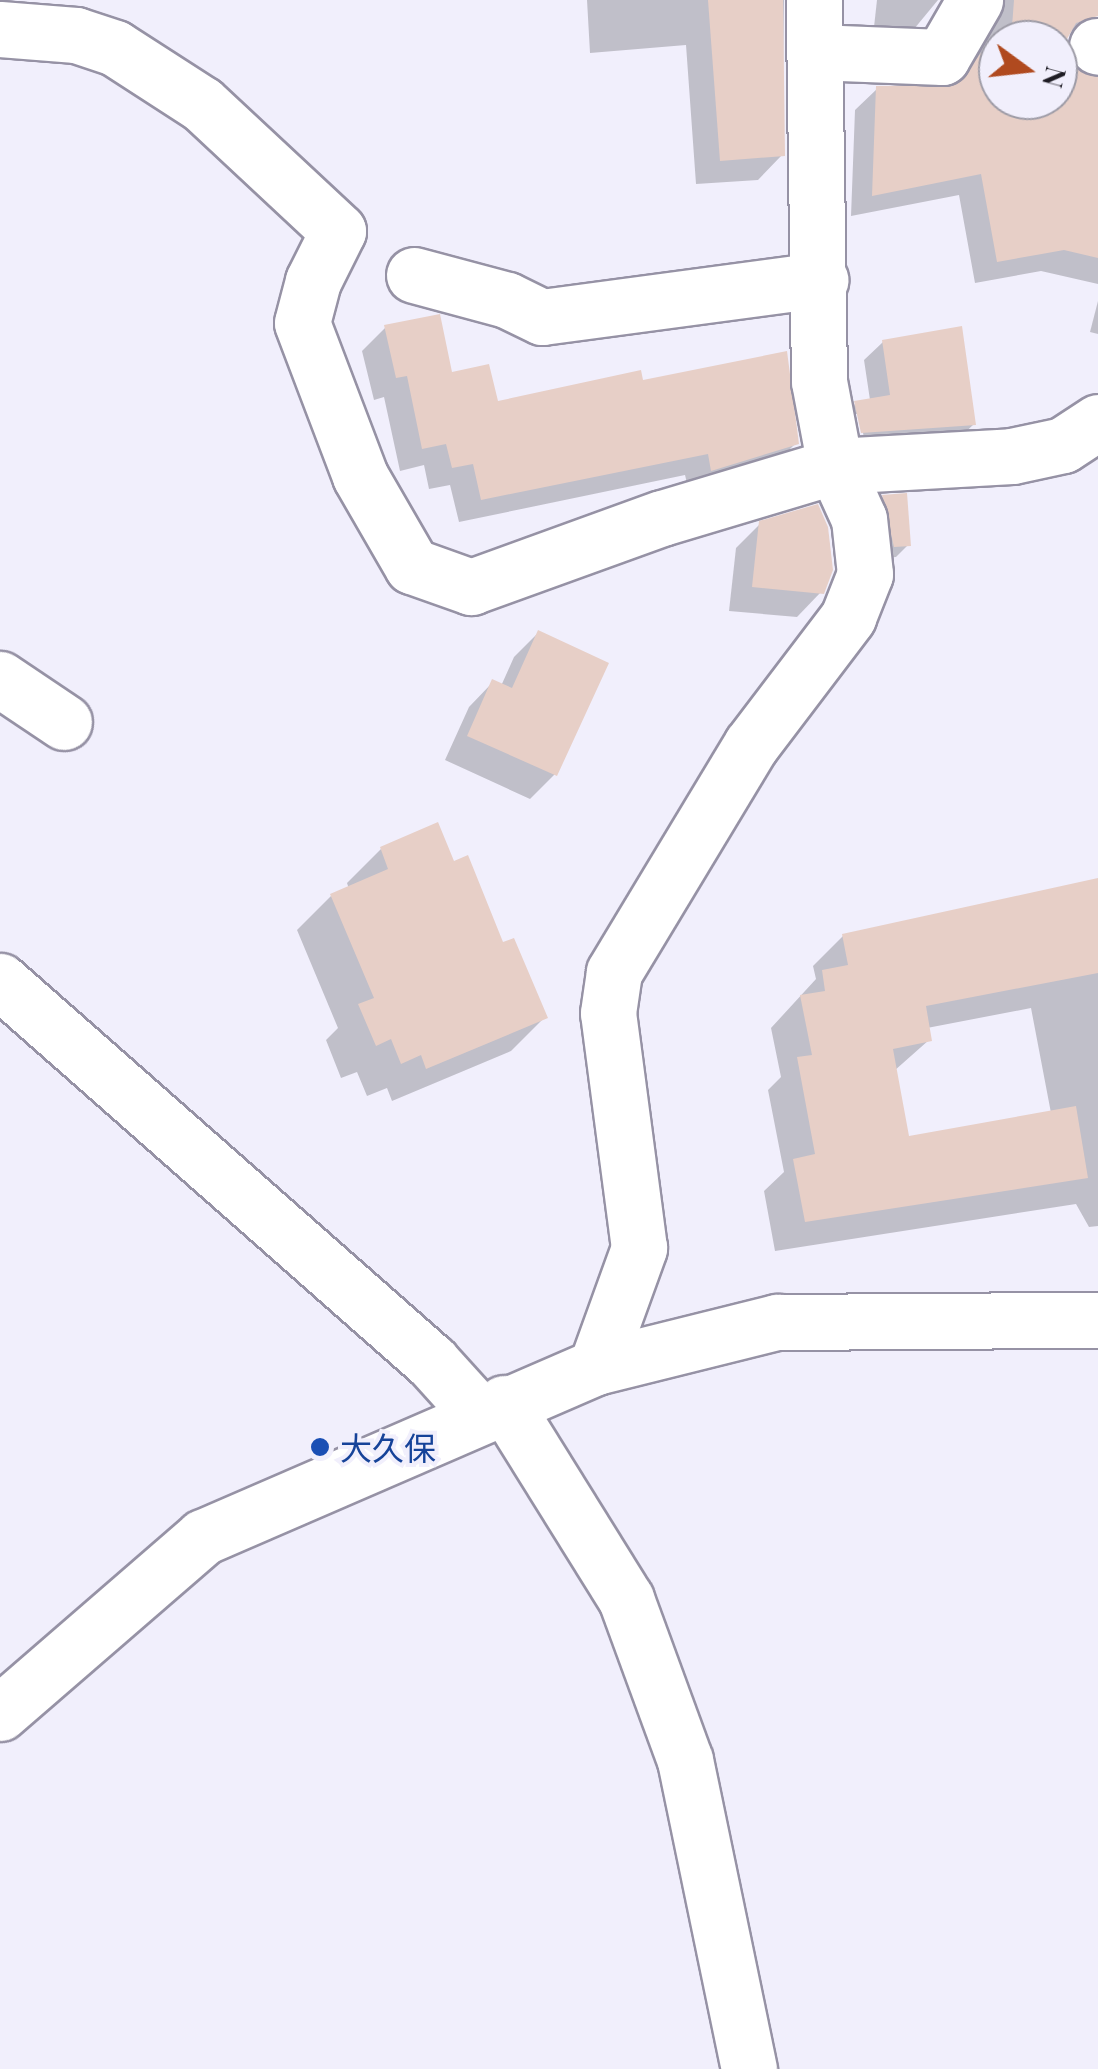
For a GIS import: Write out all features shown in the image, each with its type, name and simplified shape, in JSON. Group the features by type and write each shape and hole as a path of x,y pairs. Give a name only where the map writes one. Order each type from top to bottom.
{"street":[{"path":"596,1368 639,1248 608,1013 614,972 751,745 848,616 865,574 859,518 835,466 819,381 821,280 815,26 942,57 975,0"},
{"path":"0,29 76,35 115,48 202,104 338,231 313,281 302,323 360,476 412,566 471,588 662,518 835,466 1012,456 1063,444 1098,422"},
{"path":"414,275 507,300 542,317 821,280"},
{"path":"0,679 64,722"},
{"path":"0,981 432,1362 492,1409 626,1600 686,1760 749,2069"},
{"path":"0,1713 203,1537 492,1409 596,1368 777,1322 1098,1320"}],"building":[{"path":"708,0 783,0 785,156 720,161"},
{"path":"1014,0 1098,0 1098,16 1078,22 1012,20"},
{"path":"978,57 978,120 1078,120 1078,69 1098,77 1098,258 1064,250 997,262 981,174 872,196 876,86 956,85"},
{"path":"440,314 452,372 489,364 498,401 641,370 643,380 787,351 799,444 711,471 708,454 481,500 473,464 452,468 446,444 422,449 407,376 396,378 384,325"},
{"path":"962,326 976,425 861,433 854,401 890,395 882,340"},
{"path":"907,493 911,546 894,547 882,495"},
{"path":"818,504 828,527 833,570 824,594 752,587 759,521"},
{"path":"538,630 609,663 557,776 467,736 492,679 512,688"},
{"path":"438,822 454,861 468,855 503,942 514,938 548,1018 426,1069 421,1055 401,1064 391,1039 376,1046 358,1004 374,998 330,894 388,869 380,847"},
{"path":"1098,878 1098,973 926,1006 932,1041 893,1049 909,1136 1076,1106 1088,1178 805,1222 793,1159 815,1154 797,1057 812,1055 800,995 825,991 822,970 848,965 842,934"}],"place":[{"name":"大久保","path":"320,1447"}]}
